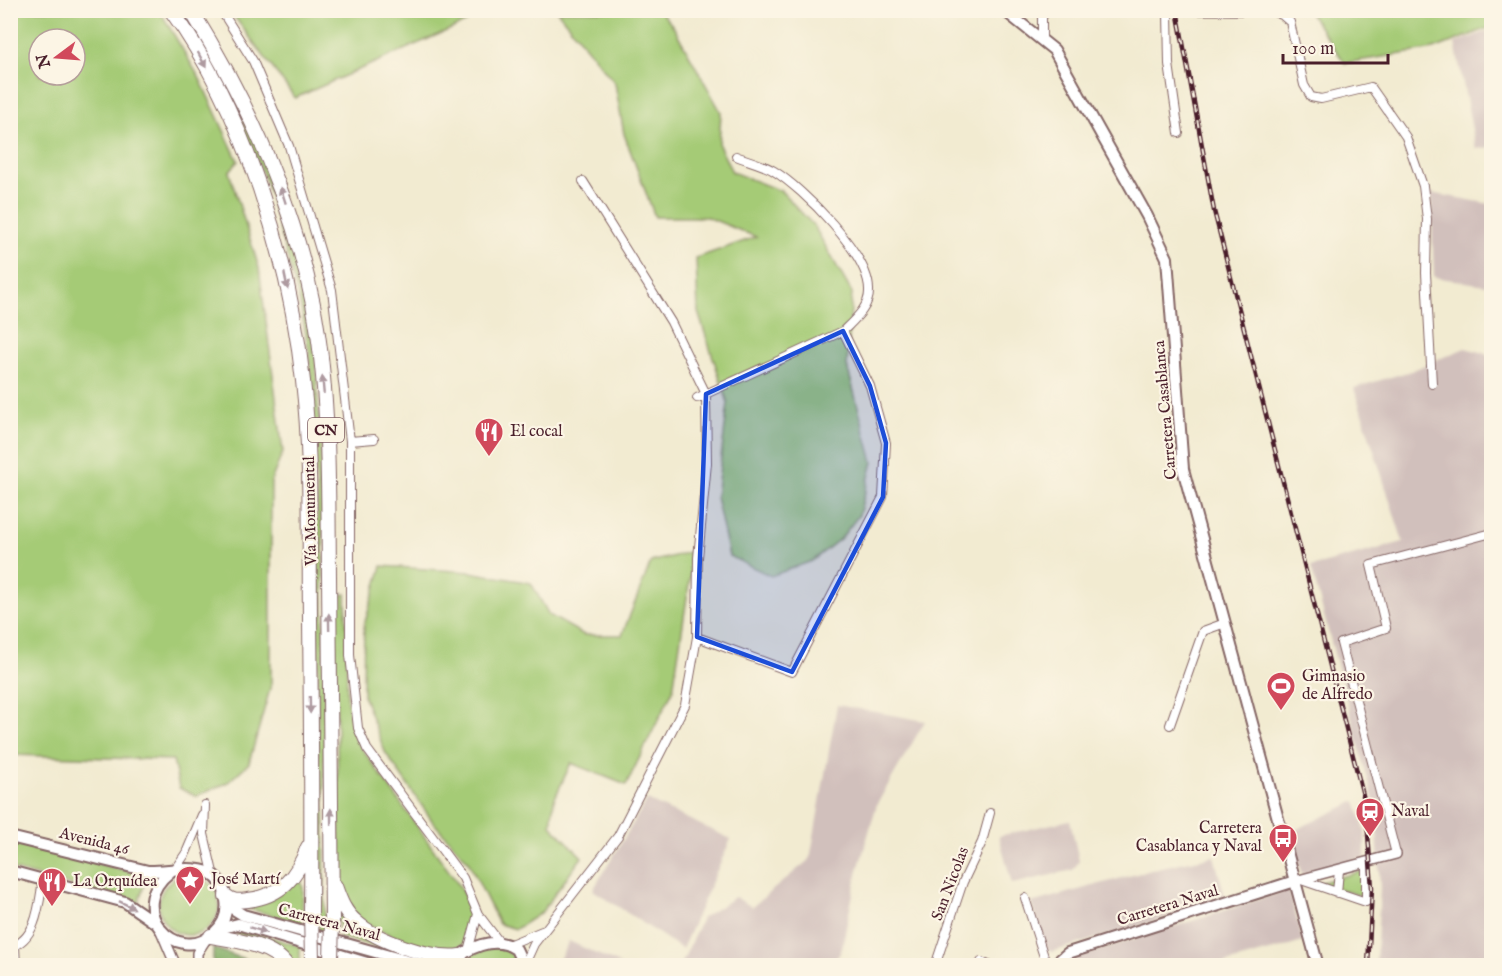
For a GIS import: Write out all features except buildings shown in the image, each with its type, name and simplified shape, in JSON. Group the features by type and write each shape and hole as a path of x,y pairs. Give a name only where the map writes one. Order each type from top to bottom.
{"highway":[{"name":"Vía Monumental","path":"171,10 200,56 245,152 280,256 298,346 303,382 308,485 312,963"},
{"name":"Vía Monumental","path":"191,10 239,93 274,169 301,254 320,347 328,484 331,963"},
{"path":"226,900 246,900 268,896 280,890 298,871 312,837"},
{"path":"331,876 347,914 365,929 407,947 454,960"},
{"path":"212,935 273,953 287,966"}],"main road":[{"name":"Carretera Casablanca","path":"1007,13 1042,38 1054,51 1147,216 1167,258 1183,469 1298,881 1318,966"},
{"name":"Avenida 46","path":"12,836 148,871 173,870"},
{"path":"10,871 125,902 154,922 161,931 182,943 212,935 226,900 214,877 196,867 173,870 161,879 151,899 154,922"},
{"name":"Carretera Naval","path":"1053,966 1068,953 1298,881"},
{"name":"Carretera Naval","path":"226,900 243,915 425,966"},
{"name":"Carretera Naval","path":"212,935 238,924 377,966"},
{"path":"454,960 485,944 504,944 520,954 524,966"}],"street":[{"path":"221,10 253,61 296,168 332,290 351,441 350,655 358,728 366,749 463,878 478,914 504,944 536,935 548,927"},
{"path":"1007,13 1029,10"},
{"path":"1042,38 1042,17 1047,10"},
{"path":"1105,10 1272,11 1282,15 1290,22 1304,85 1311,97 1321,99 1371,87 1406,137 1423,186 1427,219 1432,384"},
{"path":"1168,12 1169,64 1179,133"},
{"path":"697,398 843,331 861,315 870,290 858,257 825,214 773,171 735,156"},
{"path":"524,966 534,944 618,836 685,705 697,637 698,558 707,463 706,394 670,322 583,181"},
{"path":"697,637 792,672 883,497 886,443 870,386 843,331"},
{"path":"351,441 374,439"},
{"path":"1298,881 1396,854 1341,643 1386,628 1371,565 1491,532"},
{"path":"1170,725 1203,631 1225,624"},
{"path":"173,870 197,829 205,805 204,834 214,877"},
{"name":"San Nicolas","path":"936,966 963,882 982,842 990,813"},
{"path":"1298,881 1366,902 1366,863"},
{"path":"1337,893 1339,870"},
{"path":"16,966 13,946 26,939 34,924 43,880"},
{"path":"1025,898 1047,966"},
{"path":"454,960 478,914"},
{"path":"161,931 176,966"},
{"path":"197,966 197,953 212,935"},
{"path":"981,962 991,966"}],"highlighted area":[{"path":"843,331 870,386 886,443 883,497 792,672 697,637 706,394"}],"shaded area":[{"path":"1491,30 1491,147 1476,149 1455,43"},
{"path":"1431,193 1491,204 1491,286 1434,277"},
{"path":"1465,348 1491,355 1491,965 1376,965 1380,888 1376,809 1311,567 1403,542 1354,388 1411,371"},
{"path":"837,705 925,721 877,804 858,870 841,952 831,965 681,965 702,918 735,897 752,907 810,859"},
{"path":"647,800 731,839 682,949 593,890"},
{"path":"1356,801 1365,831 1365,857 1302,875 1289,833"},
{"path":"1070,820 1079,861 1073,870 1012,884 999,836"},
{"path":"1214,856 1226,900 1051,952 1045,947 1031,903 1162,867"},
{"path":"1289,890 1303,942 1219,965 1067,965 1072,959"},
{"path":"569,941 621,965 556,965"}],"green space":[{"path":"11,10 160,11 199,77 238,161 229,172 259,268 283,452 271,481 271,685 249,763 227,783 196,796 179,788 173,760 11,755"},
{"path":"459,10 467,22 295,98 230,11"},
{"path":"178,11 187,11 256,140 287,225 315,348 323,487 325,965 319,965 317,491 309,352 301,307 267,184 250,144"},
{"path":"557,11 660,11 673,26 721,112 719,145 732,172 781,191 814,226 852,293 847,366 873,462 859,515 841,538 812,561 771,576 729,556 716,497 728,403 698,312 696,258 756,237 707,217 655,217 624,134 615,83"},
{"path":"1308,11 1491,11 1491,27 1434,49 1345,63"},
{"path":"694,551 673,690 626,785 571,763 554,800 551,825 582,857 541,913 516,929 499,924 468,861 433,822 385,752 363,695 364,625 382,566 470,572 531,583 549,615 584,635 622,635 651,562"},
{"path":"346,594 347,701 355,739 461,888 470,912 472,928 468,940 459,946 447,949 420,945 361,922 350,910 340,884 334,595"},
{"path":"10,842 144,875 146,879 138,904 11,869"},
{"path":"1363,871 1362,896 1318,883"},
{"path":"183,875 195,875 206,880 214,888 219,905 217,917 206,930 195,935 183,935 172,930 164,922 159,911 159,899 164,888 172,880"},
{"path":"300,876 303,888 302,924 236,905"},
{"path":"338,909 356,932 430,961 340,937"},
{"path":"238,928 300,946 300,965 293,965 281,952 265,943 230,932"},
{"path":"492,947 508,952 514,957 517,965 458,966 471,955"},
{"path":"213,948 261,965 213,965"}],"railway":[{"path":"1177,10 1214,211 1366,807 1372,888 1368,966"}],"place":[{"name":"El cocal","path":"489,458"},
{"name":"Gimnasio de Alfredo","path":"1281,712"},
{"name":"Naval","path":"1370,838"},
{"name":"Carretera Casablanca y Naval","path":"1283,864"},
{"name":"José Martí","path":"190,906"},
{"name":"La Orquídea","path":"52,908"}]}
